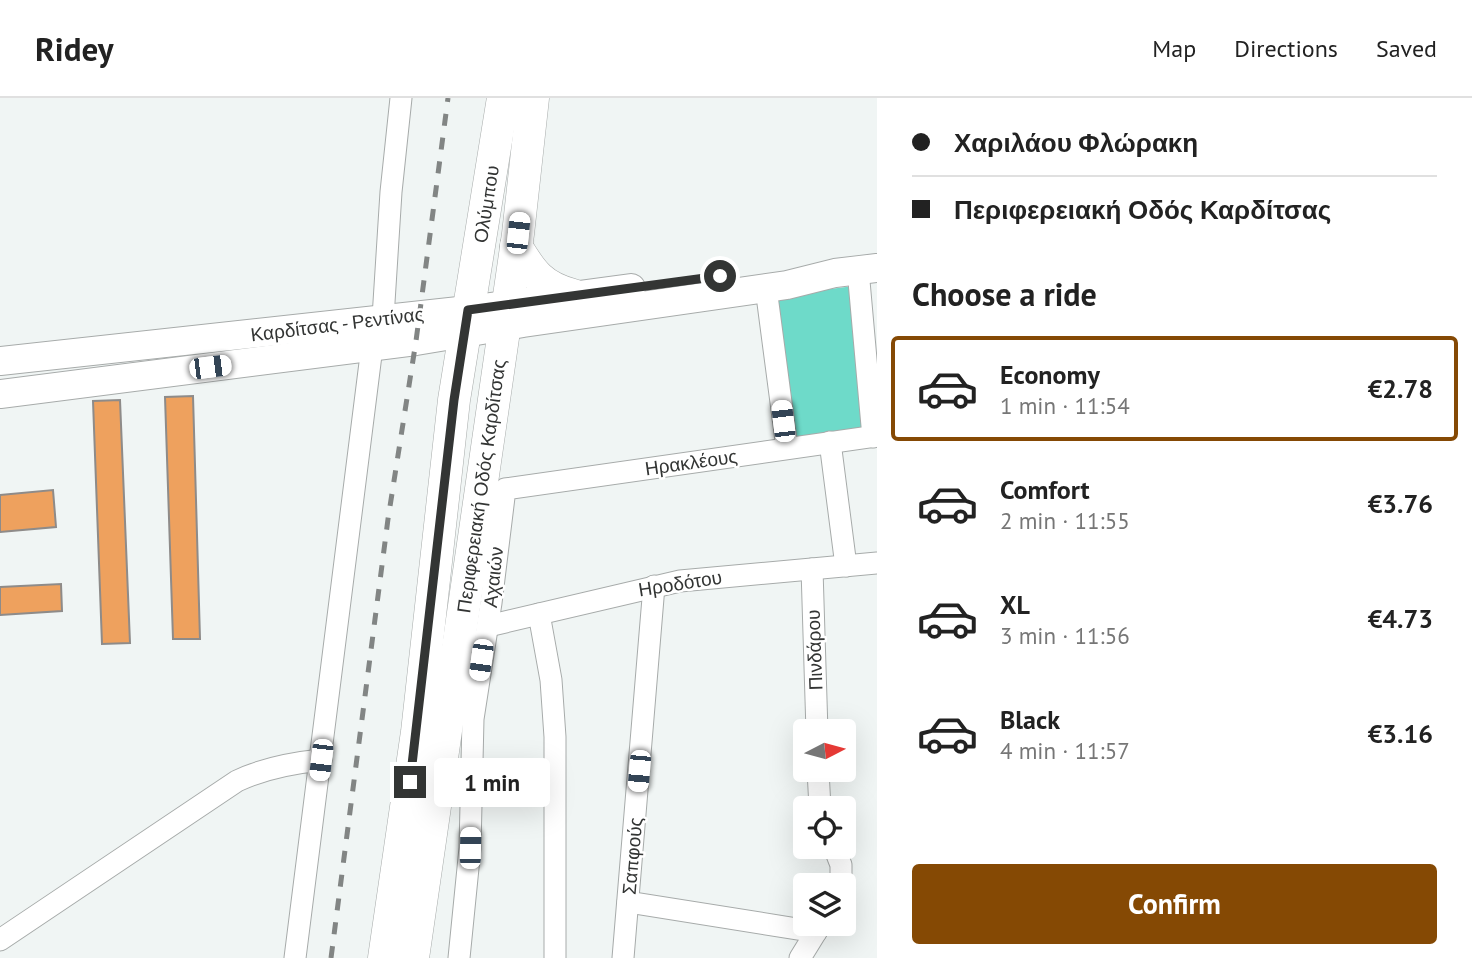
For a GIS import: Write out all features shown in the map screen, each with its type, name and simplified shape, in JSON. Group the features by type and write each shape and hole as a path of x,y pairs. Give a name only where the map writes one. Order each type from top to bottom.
{"main road":[{"name":"Ολύμπου","path":"466,321 503,98"},
{"name":"Ολύμπου","path":"505,315 533,98"},
{"path":"516,246 538,279 555,290 573,295"},
{"path":"505,315 573,295 788,268 857,271"},
{"path":"505,315 766,288 857,271"},
{"name":"Καρδίτσας - Ρεντίνας","path":"0,394 372,347 466,321 505,315"},
{"name":"Περιφερειακή Οδός Καρδίτσας","path":"413,958 505,315"},
{"name":"Καρδίτσας - Ρεντίνας","path":"0,361 383,318 466,321"},
{"name":"Περιφερειακή Οδός Καρδίτσας","path":"384,958 416,732 466,321"},
{"path":"73,354 77,385"}],"street":[{"path":"383,318 391,192 401,98"},
{"path":"857,271 875,437"},
{"path":"766,288 787,448"},
{"path":"295,958 372,347"},
{"name":"Ηρακλέους","path":"505,489 875,437"},
{"path":"830,442 846,566"},
{"name":"Αχαιών","path":"459,958 470,848 472,719 488,626 505,489"},
{"name":"Ηροδότου","path":"488,626 654,586 715,577 877,564"},
{"name":"Πινδάρου","path":"812,569 817,719"},
{"name":"Σαπφούς","path":"624,958 654,586"},
{"path":"539,614 551,680 554,724 555,958"},
{"path":"0,940 237,781 293,762 321,760"},
{"path":"628,902 793,925"},
{"path":"800,958 813,936"}],"green space":[{"path":"854,286 869,428 790,438 774,296"}],"building":[{"path":"193,396 200,639 173,639 165,397"},
{"path":"120,400 130,643 102,644 93,401"},
{"path":"53,490 56,527 0,532 0,495"},
{"path":"61,584 62,611 0,615 0,587"}],"railway":[{"path":"331,958 388,519 416,341 448,98"}],"route":[{"path":"410,782 454,400 468,310 720,276"}]}
